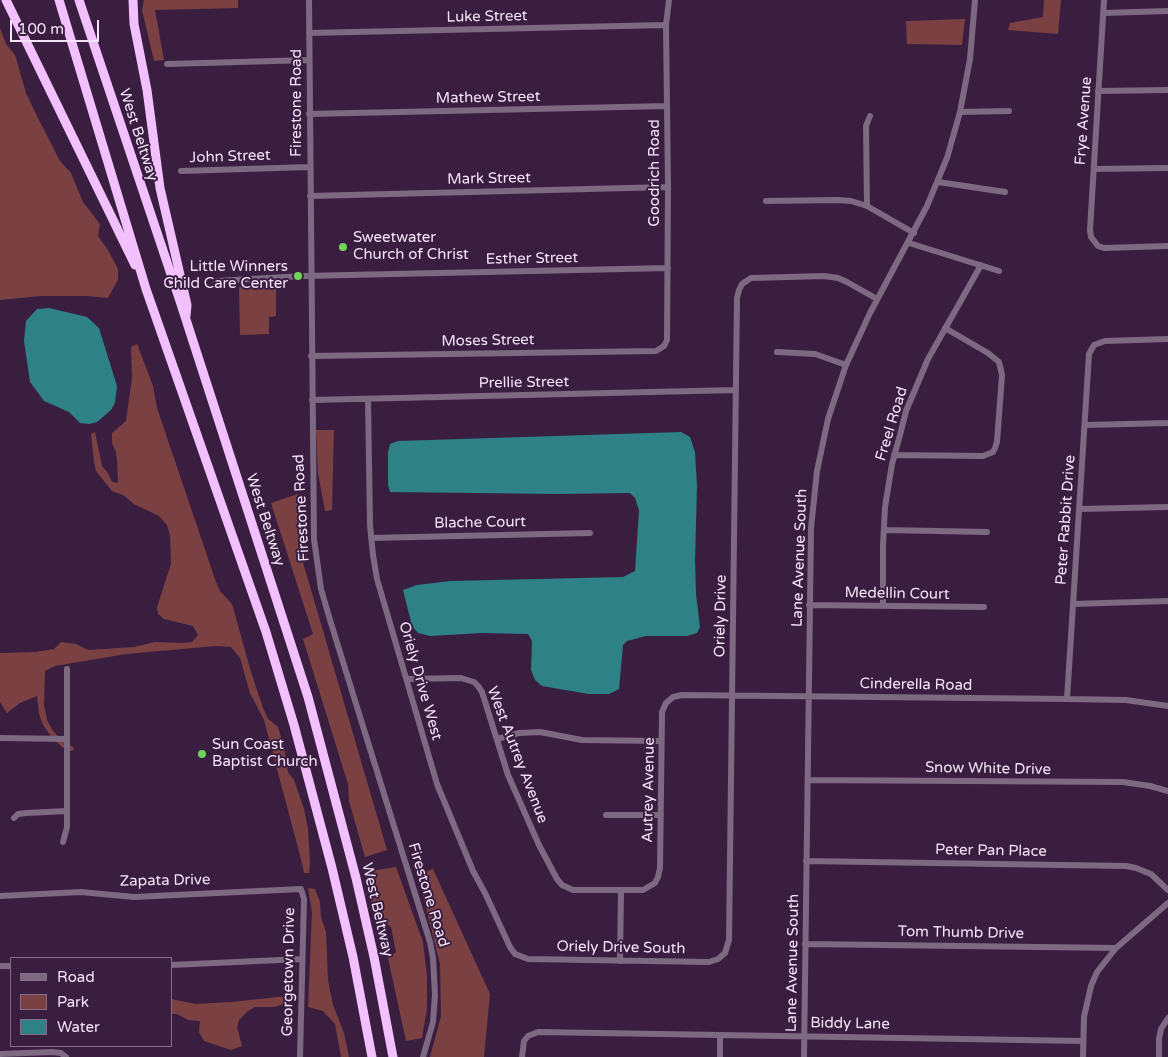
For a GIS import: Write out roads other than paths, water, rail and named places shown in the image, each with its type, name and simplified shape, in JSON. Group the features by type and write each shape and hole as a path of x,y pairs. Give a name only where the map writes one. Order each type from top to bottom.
{"highway":[{"path":"6,0 146,289"},
{"path":"59,0 146,289 262,623 294,725 332,868 353,957 372,1057"},
{"name":"West Beltway","path":"79,0 266,565 322,746 356,878 374,957 393,1057"},
{"path":"126,0 134,24 147,90 160,188 187,305 185,318"},
{"path":"134,0 134,24"}],"street":[{"name":"Firestone Road","path":"309,0 313,514 318,568 330,620 430,942 436,977 436,995 433,1022 423,1057"},
{"name":"Goodrich Road","path":"664,346 667,340 666,25 669,0"},
{"name":"Lane Avenue South","path":"804,1057 809,605 811,528 816,471 828,419 846,366 877,299 914,232 938,182 947,158 960,112 970,59 975,0"},
{"name":"Frye Avenue","path":"1104,0 1090,230 1094,242 1104,248 1168,246"},
{"path":"1103,13 1168,11"},
{"name":"Luke Street","path":"309,33 666,25"},
{"path":"167,64 309,60"},
{"path":"1098,91 1168,90"},
{"name":"Mathew Street","path":"309,114 667,106"},
{"path":"960,112 1009,111"},
{"path":"867,206 866,126 870,116"},
{"name":"John Street","path":"181,171 310,168"},
{"path":"1094,169 1168,168"},
{"path":"938,182 1005,192"},
{"name":"Mark Street","path":"310,196 668,187"},
{"path":"766,201 845,200 867,206 914,232"},
{"path":"909,242 999,270"},
{"name":"Freel Road","path":"883,606 884,530 888,485 906,411 928,358 981,265"},
{"name":"Esther Street","path":"216,280 668,268"},
{"name":"Oriely Drive","path":"725,953 729,940 738,290 746,281 758,278 832,277 847,282 877,299"},
{"path":"894,455 983,456 992,452 998,442 1002,375 999,362 988,352 945,328"},
{"name":"Peter Rabbit Drive","path":"1067,699 1089,354 1094,345 1105,341 1168,339"},
{"name":"Moses Street","path":"311,356 656,351 664,346"},
{"path":"777,352 815,354 846,366"},
{"name":"Prellie Street","path":"312,400 736,390"},
{"name":"Oriely Drive West","path":"368,399 371,538 377,579 446,810 473,871 515,954"},
{"path":"1085,425 1168,423"},
{"path":"1079,509 1168,507"},
{"path":"884,530 987,532"},
{"name":"Blache Court","path":"371,538 590,533"},
{"path":"1073,604 1168,601"},
{"name":"Medellin Court","path":"809,605 984,607"},
{"path":"63,842 67,827 67,669"},
{"name":"West Autrey Avenue","path":"407,679 461,678 474,682 482,692 508,775 539,845 557,879 562,885 573,890 621,890"},
{"name":"Cinderella Road","path":"666,703 673,697 682,695 1126,700 1168,706"},
{"name":"Autrey Avenue","path":"621,890 643,890 655,883 658,877 660,868 662,712 666,703"},
{"path":"497,739 520,733 540,732 582,740 662,741"},
{"path":"0,738 66,739"},
{"name":"Snow White Drive","path":"808,780 1122,782 1168,791"},
{"path":"14,818 18,814 67,811"},
{"path":"606,815 661,815"},
{"name":"Peter Pan Place","path":"806,861 1126,866 1144,870 1151,874 1168,890"},
{"name":"Zapata Drive","path":"0,896 82,892 134,897 301,889"},
{"name":"Georgetown Drive","path":"300,1057 304,899 301,889"},
{"path":"620,960 621,890"},
{"path":"1083,1057 1084,1017 1091,986 1097,972 1116,948 1168,904"},
{"name":"Tom Thumb Drive","path":"806,944 1116,948"},
{"name":"Oriely Drive South","path":"515,954 528,960 709,962 718,959 725,953"},
{"path":"172,965 302,959"},
{"path":"1159,1057 1161,1029 1168,1018"},
{"name":"Biddy Lane","path":"522,1057 524,1041 528,1036 538,1032 1083,1041"},
{"path":"720,1035 720,1057"},
{"path":"0,1054 52,1052 64,1055"}],"water":[{"path":"49,308 87,317 99,328 117,386 115,403 111,410 97,422 89,424 80,423 69,412 44,401 30,382 24,341 26,321 37,309"},
{"path":"681,432 690,437 695,452 697,486 695,561 700,627 697,633 687,636 646,636 627,641 623,645 619,689 609,694 589,694 542,686 535,680 531,670 532,641 528,634 481,633 430,636 418,633 412,626 403,590 417,585 450,581 623,577 635,571 639,510 635,498 630,493 390,492 388,485 388,452 390,444 398,441"}],"place":[{"name":"Sweetwater Church of Christ","path":"343,247"},
{"name":"Little Winners Child Care Center","path":"298,276"},
{"name":"Sun Coast Baptist Church","path":"202,754"}]}
